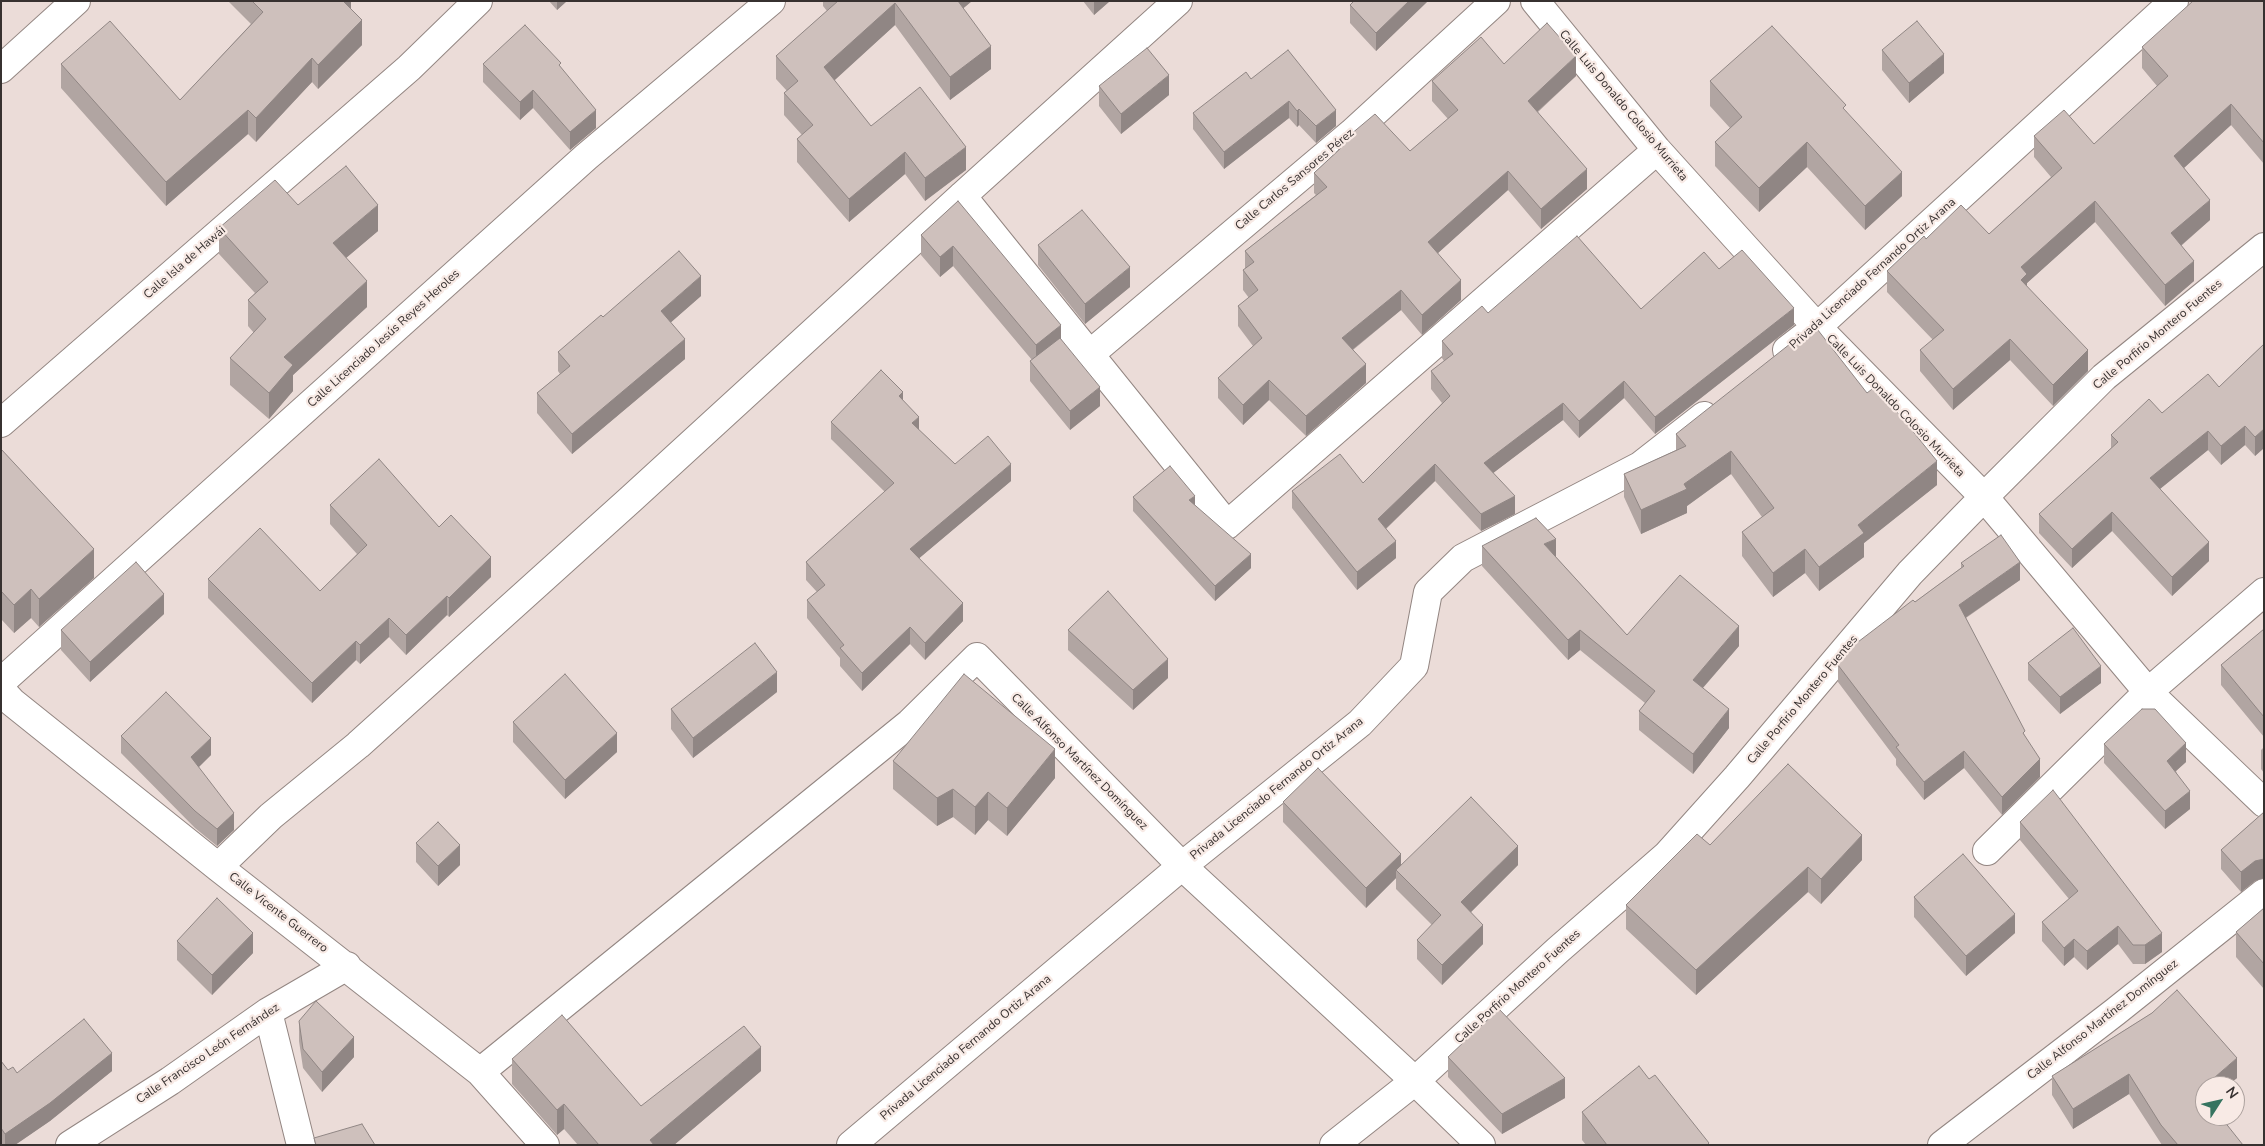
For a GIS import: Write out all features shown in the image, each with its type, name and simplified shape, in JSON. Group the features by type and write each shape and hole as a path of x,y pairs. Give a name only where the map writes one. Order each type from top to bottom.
{"street":[{"path":"1,69 76,1"},
{"name":"Calle Isla de Hawái","path":"1,423 409,68 478,1"},
{"name":"Calle Licenciado Jesús Reyes Heroles","path":"4,697 586,157 771,1"},
{"path":"218,867 271,816 358,745 624,506 1178,1"},
{"name":"Calle Carlos Sansores Pérez","path":"1090,354 1352,133 1496,1"},
{"name":"Calle Luis Donaldo Colosio Murrieta","path":"1535,1 1657,150 1817,327 1984,497 2148,692 2264,803"},
{"name":"Privada Licenciado Fernando Ortiz Arana","path":"1771,363 1817,327 2174,1"},
{"path":"962,196 1227,525 1657,150"},
{"name":"Calle Porfirio Montero Fuentes","path":"1334,1145 1415,1081 1558,950 1667,855 1737,777 1910,574 1984,497 2104,378 2264,247"},
{"name":"Privada Licenciado Fernando Ortiz Arana","path":"851,1145 1182,866 1360,723 1414,666 1428,592 1463,558 1640,466 1725,400"},
{"path":"1987,851 2148,692 2264,592"},
{"name":"Calle Alfonso Martínez Domínguez","path":"480,1072 910,723 977,657 1182,866 1415,1081 1481,1145"},
{"name":"Calle Vicente Guerrero","path":"4,697 480,1072 545,1145"},
{"name":"Calle Alfonso Martínez Domínguez","path":"1942,1145 2116,1012 2264,893"},
{"name":"Calle Francisco León Fernández","path":"80,1142 268,1012 347,966"},
{"path":"268,1012 301,1145"}],"building":[{"path":"252,1 345,1 362,20 318,65 312,58 256,118 248,110 166,182 61,64 110,21 180,100 263,12"},
{"path":"838,1 958,1 991,46 950,77 895,3 824,67 871,126 920,87 966,147 925,178 905,152 849,199 797,139 813,125 784,93 798,81 776,56"},
{"path":"1354,1 1409,1 1376,33 1350,5"},
{"path":"2193,1 2264,1 2264,143 2231,104 2174,156 2210,200 2171,233 2194,261 2165,285 2095,201 2021,267 2027,274 2021,280 2088,350 2053,385 2010,339 1953,389 1920,350 1944,330 1887,271 1924,236 1926,239 1961,205 1989,234 2062,168 2034,136 2064,110 2094,144 2168,76 2142,47"},
{"path":"1917,21 1944,54 1909,83 1882,50"},
{"path":"1547,23 1576,56 1528,101 1587,169 1541,209 1508,171 1428,242 1461,280 1422,315 1401,290 1342,338 1366,364 1306,416 1269,380 1243,405 1218,378 1262,338 1238,306 1258,290 1243,270 1254,262 1245,251 1327,187 1314,173 1341,148 1338,145 1375,114 1410,151 1458,110 1432,81 1481,37 1504,64"},
{"path":"525,25 561,63 559,65 596,110 570,132 533,90 520,102 483,64"},
{"path":"1772,26 1846,105 1843,108 1902,172 1865,206 1807,142 1759,188 1715,142 1742,117 1710,81"},
{"path":"1147,48 1169,75 1121,114 1099,86"},
{"path":"1288,50 1336,110 1316,126 1299,109 1297,111 1289,101 1224,152 1193,113 1246,72 1251,79"},
{"path":"346,166 378,205 333,243 367,281 284,357 293,365 269,393 230,358 266,319 248,300 268,282 219,228 275,180 298,205"},
{"path":"958,201 1061,325 1036,345 953,246 940,257 921,235"},
{"path":"1082,210 1130,267 1085,304 1038,245"},
{"path":"1577,236 1641,309 1704,252 1719,269 1742,250 1794,308 1655,417 1624,381 1579,421 1563,403 1484,463 1515,496 1481,514 1435,464 1378,519 1396,541 1357,572 1292,491 1340,454 1363,483 1450,396 1431,371 1453,354 1442,341 1482,306 1488,313"},
{"path":"679,251 701,276 661,311 685,339 572,434 537,393 570,366 558,352 601,315 603,317"},
{"path":"1814,325 1867,393 1876,386 1937,461 1858,525 1864,533 1819,567 1805,549 1773,573 1742,532 1774,508 1731,451 1684,484 1687,489 1641,510 1624,474 1686,446 1676,434"},
{"path":"1060,338 1100,387 1070,411 1030,361"},
{"path":"2264,344 2264,429 2255,437 2245,426 2221,446 2208,431 2150,478 2209,542 2172,577 2112,512 2072,549 2039,514 2118,442 2111,435 2149,399 2162,413 2208,374 2219,387"},
{"path":"881,370 903,392 899,396 919,417 912,423 955,464 988,436 1011,464 910,549 963,603 925,643 910,627 862,673 840,648 844,645 807,600 825,585 806,562 894,483 831,422"},
{"path":"1,449 94,549 39,599 31,589 14,605 1,591"},
{"path":"379,459 439,527 451,515 491,557 449,598 447,596 406,635 389,618 360,645 356,641 312,683 208,579 260,528 320,591 367,545 330,505"},
{"path":"1170,466 1195,496 1189,500 1251,554 1215,586 1133,497"},
{"path":"1536,518 1556,539 1544,544 1627,635 1680,575 1739,626 1693,680 1729,709 1693,754 1639,711 1655,691 1580,630 1568,640 1482,546"},
{"path":"2001,535 2020,562 1959,605 2025,731 2023,733 2040,759 2002,797 1964,751 1924,782 1896,747 1899,745 1838,665 1854,645 1913,600 1915,602 1964,566 1961,563"},
{"path":"136,562 164,594 90,662 61,630"},
{"path":"1108,591 1168,659 1133,690 1068,630"},
{"path":"2073,628 2101,666 2060,697 2028,663"},
{"path":"2264,629 2264,717 2221,665"},
{"path":"755,643 777,672 693,738 671,709"},
{"path":"565,674 617,733 565,780 513,722"},
{"path":"964,674 1055,749 1007,808 988,792 975,807 953,789 937,798 893,761"},
{"path":"166,692 211,738 191,757 234,813 217,829 195,811 121,736"},
{"path":"2142,709 2155,709 2186,743 2167,761 2190,791 2165,811 2104,744"},
{"path":"1788,764 1862,835 1821,879 1808,867 1696,970 1626,905 1697,834 1710,845"},
{"path":"1318,768 1401,854 1366,888 1283,802"},
{"path":"2053,790 2162,933 2145,945 2133,945 2118,926 2087,951 2074,939 2064,948 2042,922 2078,891 2020,822"},
{"path":"1471,797 1518,846 1461,902 1483,925 1442,965 1417,940 1441,915 1396,870"},
{"path":"2264,812 2264,859 2255,861 2241,872 2221,850"},
{"path":"438,822 460,845 438,866 416,843"},
{"path":"1963,854 2015,914 1966,956 1914,897"},
{"path":"217,898 253,933 212,975 177,941"},
{"path":"2264,908 2264,964 2236,932"},
{"path":"2177,990 2237,1058 2216,1076 2195,1076 2195,1126 2228,1126 2243,1145 2178,1145 2161,1125 2129,1074 2073,1109 2052,1076 2152,1013"},
{"path":"316,1001 354,1037 322,1072 303,1049 299,1021"},
{"path":"1499,1009 1565,1078 1502,1114 1448,1057"},
{"path":"562,1015 641,1106 744,1026 761,1047 650,1140 654,1145 599,1145 564,1104 557,1110 512,1059"},
{"path":"84,1019 112,1053 50,1103 5,1134 1,1128 1,1061 8,1070 13,1067 17,1073"},
{"path":"1639,1066 1649,1079 1655,1075 1709,1143 1707,1145 1607,1145 1582,1112"},
{"path":"362,1124 375,1145 316,1145 314,1138"}]}
